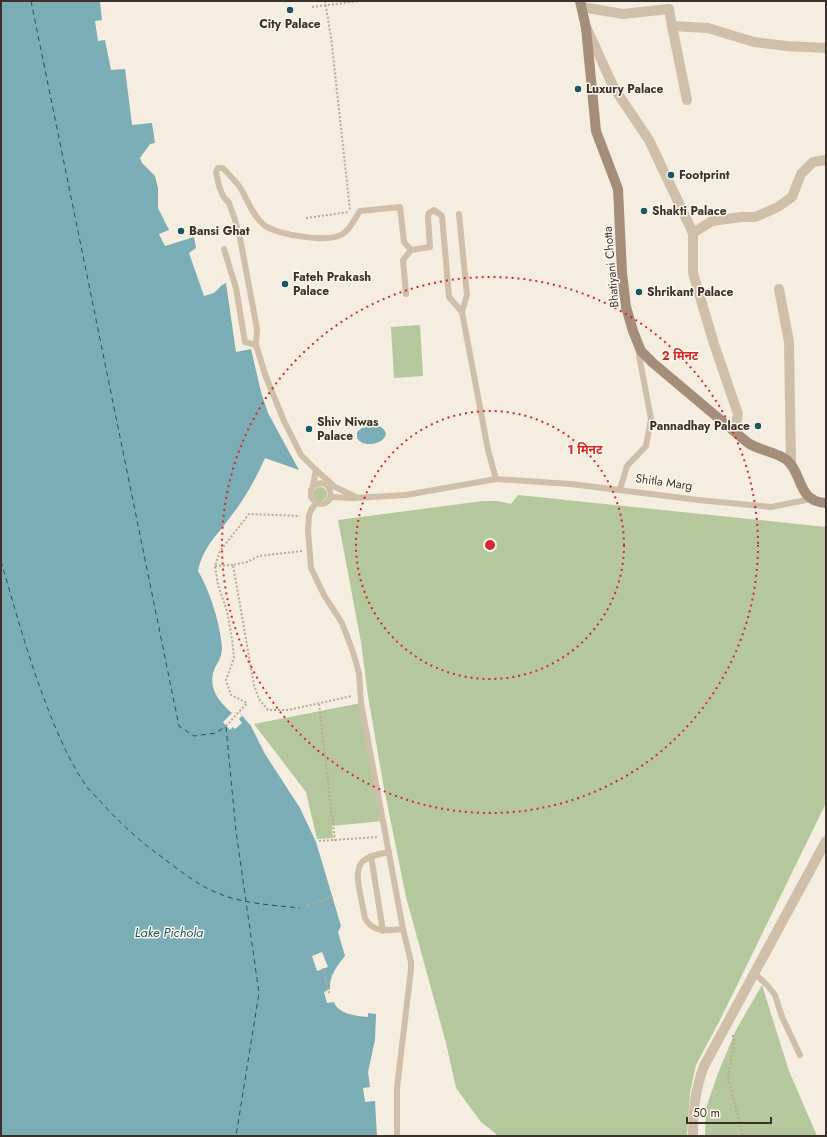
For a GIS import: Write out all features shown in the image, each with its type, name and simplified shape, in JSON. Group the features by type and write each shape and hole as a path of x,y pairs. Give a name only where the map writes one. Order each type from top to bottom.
{"main road":[{"name":"Bhatiyani Chotta","path":"581,4 586,28 596,131 618,189 622,273 626,307 633,331 641,350 653,364 754,447 777,455 788,461 791,465"},
{"path":"791,465 801,486 811,499"},
{"name":"Shitla Marg","path":"811,499 826,503"}],"street":[{"path":"581,4 624,14 669,5 687,100"},
{"path":"672,26 708,28 754,42 786,46 826,48"},
{"path":"586,28 614,88 649,140 693,233 693,273 714,344 738,414 735,432"},
{"path":"693,233 712,221 741,217 755,217 778,207 792,197 801,174 813,162 826,160"},
{"path":"779,289 789,342 791,465"},
{"path":"693,1136 694,1102 704,1066 826,841"}],"lane":[{"path":"357,497 335,487 301,455 284,421 266,377 256,345 258,329 236,220 229,203 223,196 216,172 218,168 223,168 233,179 252,210 264,225 309,238 327,239 344,233 360,211 400,207 404,242 411,250"},
{"path":"406,294 403,260 411,250 430,247 428,217 429,213 434,210 439,212 443,221 449,297 462,312"},
{"path":"459,214 467,295 462,312 488,450 496,479"},
{"path":"224,250 233,274 244,342 256,345"},
{"path":"620,490 627,466 646,446 651,419 639,355 641,350"},
{"path":"313,486 320,483 326,484 330,489 331,497 327,502 323,504 316,503 313,501 310,494 316,470"},
{"name":"Shitla Marg","path":"331,497 406,495 496,479 571,484 698,500 771,507 811,499"},
{"path":"316,503 309,516 308,530 311,568 324,595 342,623 353,652 359,674 361,703 411,969 397,1088 397,1136"},
{"path":"389,852 371,856 364,860 359,866 357,877 365,918 372,927 383,931 403,929"},
{"path":"371,856 383,931"},
{"path":"754,973 775,995 782,1017 800,1054"}],"path":[{"path":"325,1 331,37 351,225"},
{"path":"312,7 360,1"},
{"path":"306,218 350,211"},
{"path":"226,726 247,703 231,696 226,680 234,658 230,624 218,585 215,566 220,551 249,514 309,516"},
{"path":"215,566 233,565 247,562 259,556 310,550"},
{"path":"233,565 254,685 259,700 268,710 288,710 361,694"},
{"path":"319,704 335,840"},
{"path":"319,842 386,836"},
{"path":"308,905 333,897"},
{"path":"323,968 329,993"},
{"path":"730,1018 734,1043 728,1078 743,1136"}],"green space":[{"path":"420,325 423,376 394,378 391,327"},
{"path":"320,487 325,489 327,494 325,499 320,501 315,499 313,494 315,489"},
{"path":"518,495 826,527 826,803 720,1020 696,1065 690,1092 687,1136 496,1136 496,1134 481,1122 456,1088 446,1043 406,897 383,783 368,696 361,642 338,520 483,501 498,501 511,504"},
{"path":"361,703 383,821 332,826 333,838 317,839 306,792 254,724"},
{"path":"762,985 789,1071 817,1136 705,1136 706,1108 718,1073 736,1030"}],"water":[{"name":"Lake Pichola","path":"1,1 100,2 102,20 95,21 98,41 105,40 111,70 125,69 132,125 152,123 155,143 150,144 140,158 142,163 155,176 158,188 158,208 169,230 159,234 165,246 194,237 196,248 189,253 204,296 214,293 226,283 236,352 251,349 261,392 268,413 299,470 265,458 246,495 207,547 198,571 217,618 221,638 221,655 214,670 212,679 216,696 232,713 239,712 251,726 265,754 300,808 316,842 341,926 338,932 345,956 336,967 332,975 330,989 324,992 327,1003 334,1002 339,1009 348,1014 368,1017 368,1013 376,1014 375,1040 368,1072 370,1087 363,1088 365,1102 375,1101 377,1136 1,1136"},
{"path":"379,426 384,430 386,435 384,439 379,442 367,444 361,442 357,438 357,432 363,427"}],"pier":[{"path":"239,712 242,716 239,719 242,723 235,729 233,727 230,730 223,722 232,713"},
{"path":"322,952 328,967 317,971 312,956"}],"ferry route":[{"path":"31,1 179,726 194,736 216,733 226,726"},
{"path":"1,561 43,695 66,750 88,789 151,849 196,882 212,891 239,900 259,904 300,908"},
{"path":"226,727 236,831 259,993 236,1136"}],"place":[{"name":"City Palace","path":"290,10"},
{"name":"Luxury Palace","path":"578,89"},
{"name":"Footprint","path":"671,175"},
{"name":"Shakti Palace","path":"644,211"},
{"name":"Bansi Ghat","path":"181,231"},
{"name":"Fateh Prakash Palace","path":"285,284"},
{"name":"Shrikant Palace","path":"639,292"},
{"name":"Pannadhay Palace","path":"758,426"},
{"name":"Shiv Niwas Palace","path":"309,429"}]}
